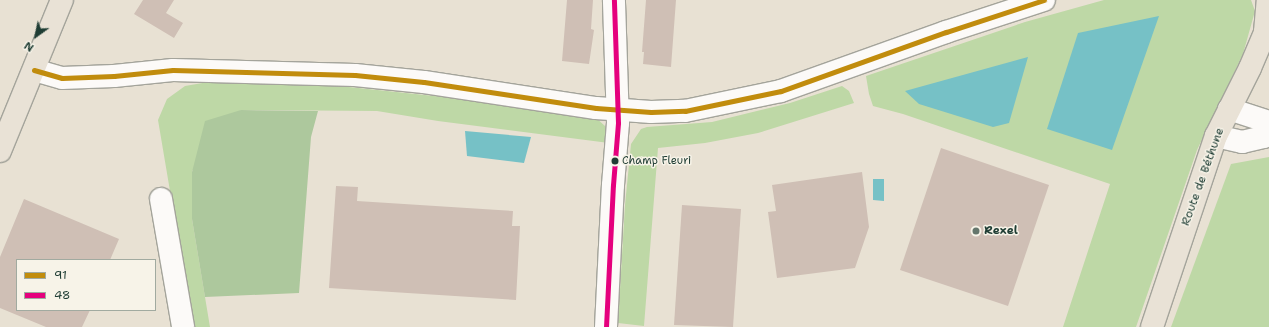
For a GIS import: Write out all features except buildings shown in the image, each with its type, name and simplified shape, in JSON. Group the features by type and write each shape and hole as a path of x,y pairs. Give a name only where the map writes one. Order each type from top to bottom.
{"main road":[{"path":"0,151 62,0"},
{"name":"Route de Béthune","path":"1152,327 1216,136 1228,109 1250,68 1267,29 1268,0"}],"street":[{"path":"606,327 613,185 618,123 614,0"},
{"path":"34,70 62,78 114,76 173,70 355,75 424,82 617,109 660,112 685,111 781,91 976,22 1044,0"},
{"path":"1228,109 1269,122"},
{"path":"1216,136 1242,142 1263,137 1269,130"},
{"path":"161,199 183,327"}],"green space":[{"path":"1104,0 1251,0 1255,11 1243,54 1197,150 1136,327 1063,327 1110,184 903,114 873,106 866,76 1025,22"},
{"path":"220,80 311,83 510,104 595,117 605,126 609,143 438,121 377,111 241,110 192,171 192,219 210,327 193,327 158,120 167,99 185,86"},
{"path":"842,86 849,91 854,103 758,133 705,143 658,148 644,326 618,323 625,205 631,144 641,129 647,127 712,122 790,103"},
{"path":"241,110 318,111 311,137 299,293 205,297 192,219 192,172 205,121"},
{"path":"1269,157 1269,327 1171,327 1231,164"}],"water":[{"path":"1159,16 1112,150 1047,129 1078,33"},
{"path":"1028,57 1009,123 993,127 919,104 905,91"},
{"path":"465,131 531,137 524,163 467,156"},
{"path":"873,179 884,179 884,201 873,200"}],"transit line":[{"name":"48","path":"606,327 613,185 618,123 614,0"},
{"name":"91","path":"34,70 62,78 114,76 173,70 355,75 424,82 596,108 651,112 685,111 781,91 946,32 1044,0"}],"place":[{"name":"Champ Fleuri","path":"615,161"},
{"name":"Rexel","path":"976,231"}]}
